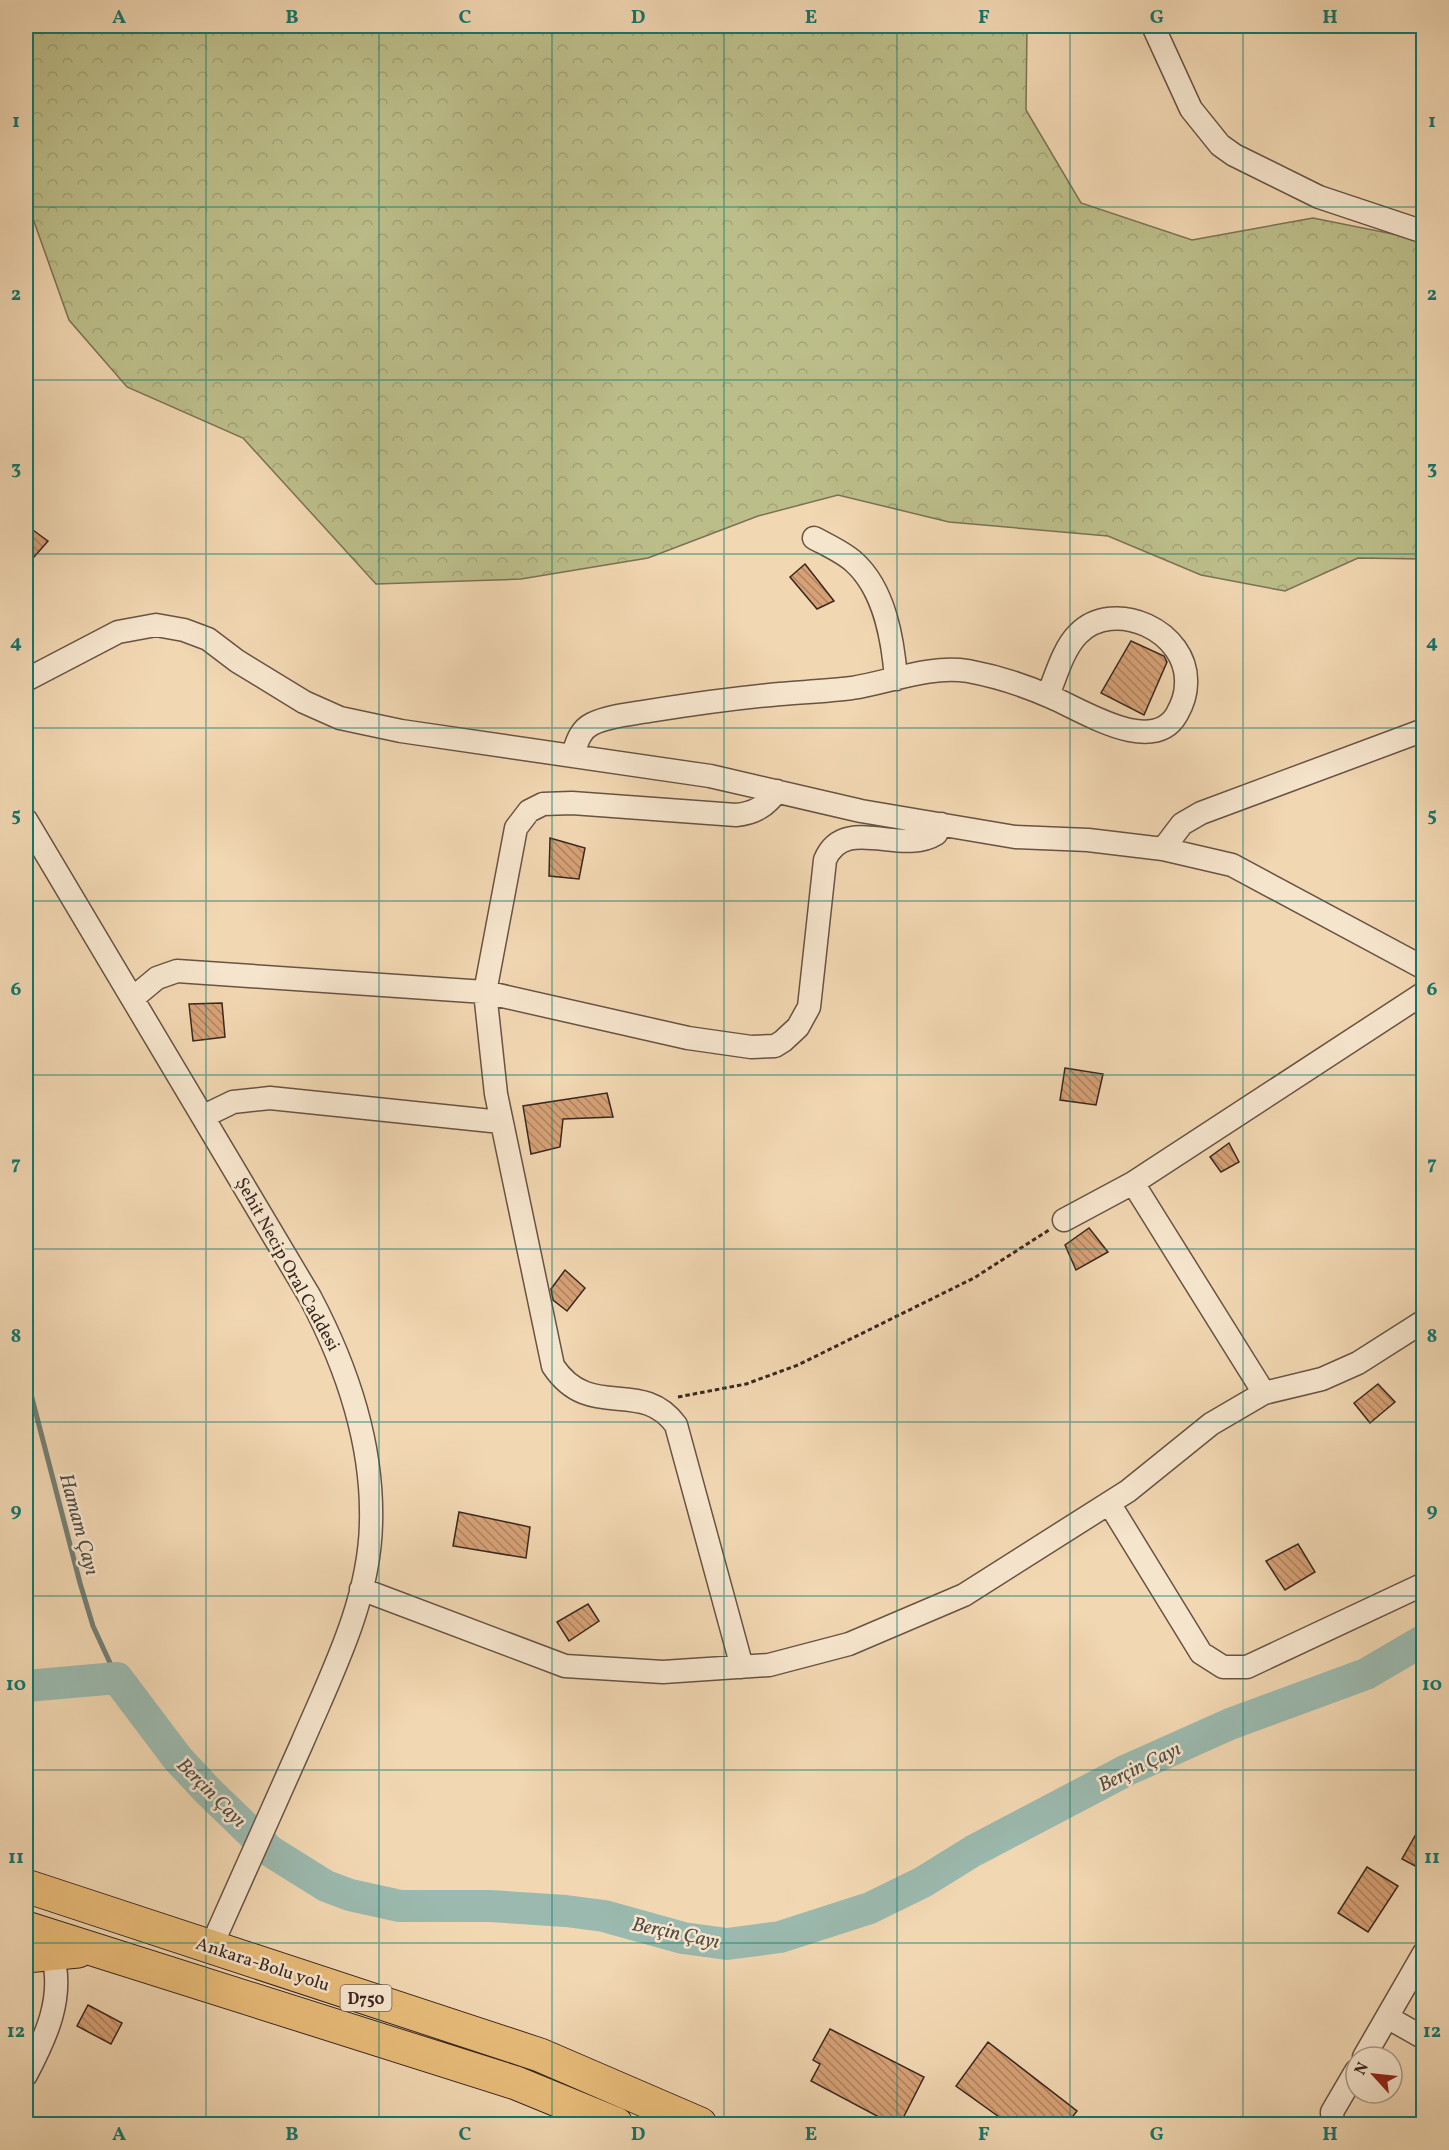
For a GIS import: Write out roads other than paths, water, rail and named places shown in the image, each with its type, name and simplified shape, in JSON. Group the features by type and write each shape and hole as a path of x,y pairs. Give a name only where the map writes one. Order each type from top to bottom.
{"highway":[{"name":"Ankara-Bolu yolu","path":"26,1886 540,2055 691,2122"},
{"name":"Ankara-Bolu yolu","path":"26,1928 516,2083 616,2124"},
{"path":"39,1954 96,1950"}],"street":[{"path":"1153,26 1191,109 1220,145 1234,155 1319,197 1424,232"},
{"path":"814,538 848,557 869,580 890,634 896,679"},
{"path":"573,754 581,734 594,723 714,701 851,688 934,671 967,671 1048,695 1116,726 1143,732 1157,731 1172,722 1181,706 1186,684 1184,660 1176,646 1157,630 1110,619 1090,626 1077,635 1048,695"},
{"path":"26,680 118,632 156,625 184,630 208,639 237,661 304,702 340,717 400,730 710,776 861,811 1015,837 1088,840 1163,849 1232,865 1424,968"},
{"path":"1163,849 1182,824 1201,813 1424,730"},
{"path":"742,1667 676,1425 662,1409 645,1401 596,1398 584,1394 566,1382 553,1366 501,1122 492,1066 485,992 516,828 529,811 543,804 572,803 736,815 757,810 767,804 777,791"},
{"name":"Şehit Necip Oral Caddesi","path":"26,820 310,1296 329,1334 351,1389 369,1474 371,1523 361,1589 335,1664 211,1947"},
{"path":"133,998 157,978 177,971 485,992 688,1038 752,1047 775,1046 798,1027 808,1007 825,860 832,848 842,840 855,836 901,842 918,841 933,836 941,824"},
{"path":"1064,1220 1133,1184 1424,993"},
{"path":"204,1116 233,1102 270,1098 501,1122"},
{"path":"1133,1184 1264,1393"},
{"path":"361,1589 565,1666 663,1672 769,1665 849,1644 964,1595 1109,1503 1211,1424 1264,1393 1322,1378 1420,1333"},
{"path":"1109,1503 1201,1653 1223,1667 1247,1667 1424,1584"},
{"path":"1371,2045 1424,1953"},
{"path":"26,2075 56,2002 58,1980 39,1954"},
{"path":"1387,2017 1424,2038"},
{"path":"1332,2124 1332,2112 1344,2092"}],"waterway":[{"name":"Hamam Çayı","path":"26,1375 80,1583 93,1626 117,1678"},
{"name":"Berçin Çayı","path":"26,1686 117,1678 178,1759 270,1851 326,1886 350,1895 400,1906 490,1906 566,1911 604,1916 683,1938 727,1944 780,1937 870,1908 923,1882 973,1851 1127,1770 1230,1724 1366,1674 1424,1640"}]}
